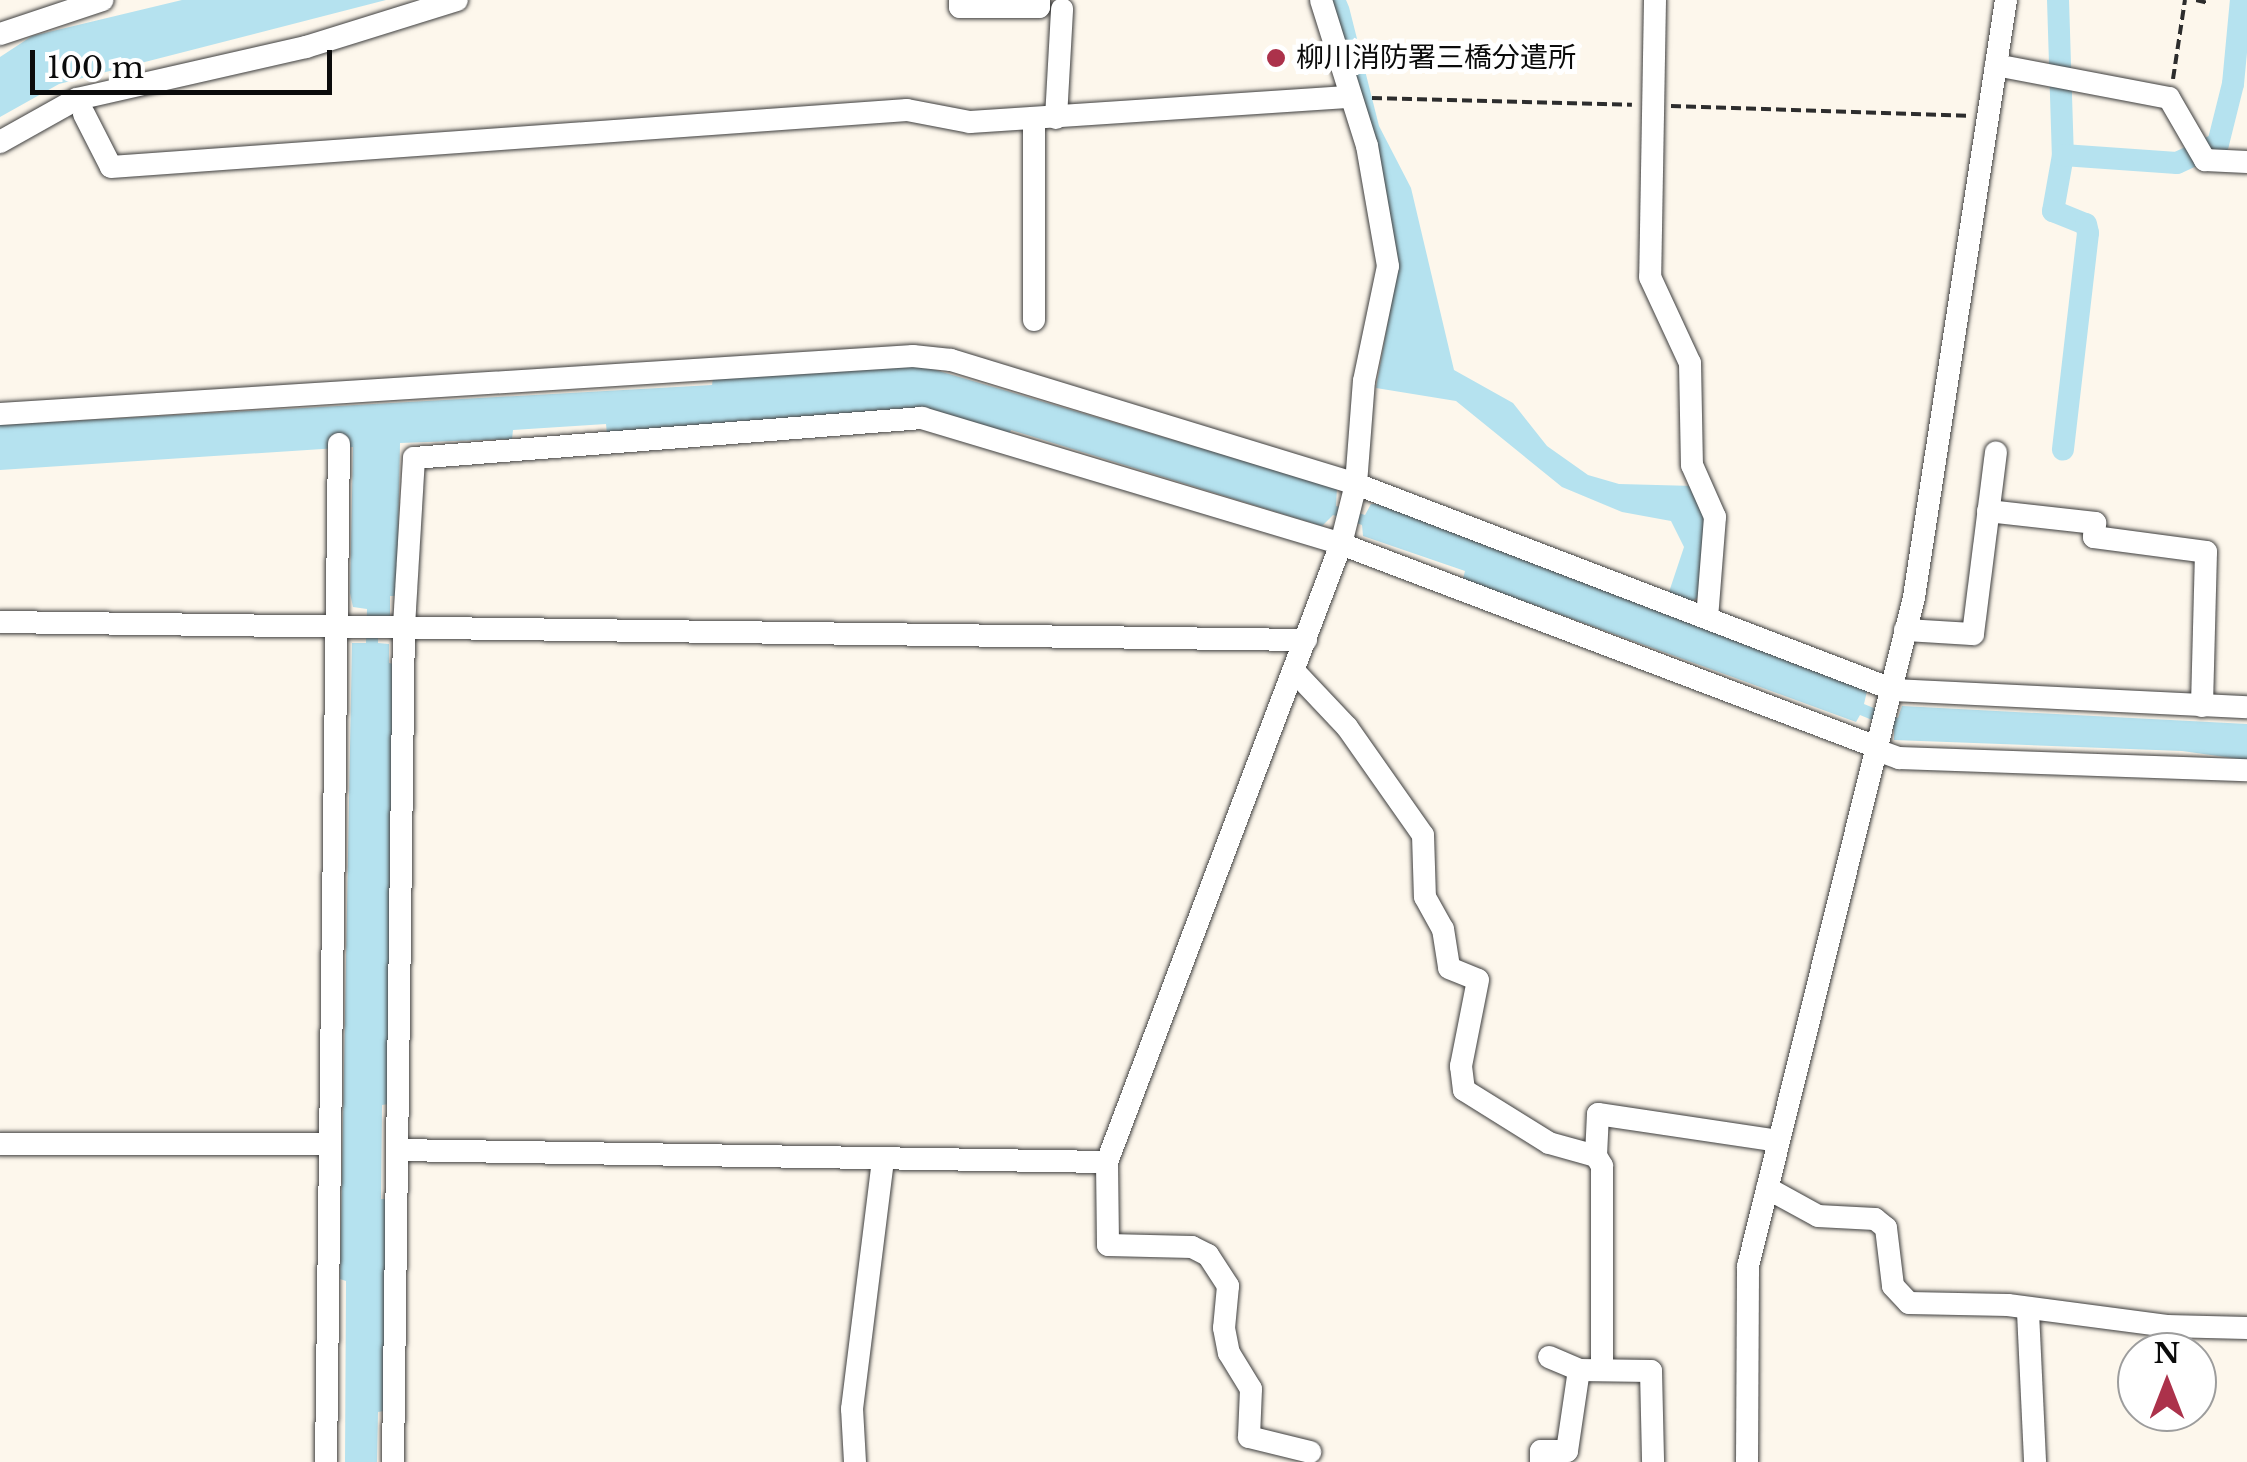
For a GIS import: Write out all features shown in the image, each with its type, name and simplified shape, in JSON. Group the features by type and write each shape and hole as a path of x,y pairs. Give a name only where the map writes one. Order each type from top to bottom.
{"street":[{"path":"0,34 102,0"},
{"path":"0,142 77,99 306,46 457,0"},
{"path":"960,0 960,7 1039,6 1039,0"},
{"path":"1310,1452 1248,1437 1251,1389 1229,1353 1224,1328 1228,1286 1208,1255 1192,1247 1108,1246 1107,1162 1342,544 1356,484 1364,381 1388,266 1367,146 1347,98 1320,0"},
{"path":"1655,0 1650,276 1690,363 1692,465 1715,517 1707,618"},
{"path":"1747,1462 1747,1282 1778,1141 1905,630 2006,0"},
{"path":"1034,320 1045,119 1062,9"},
{"path":"1996,65 2172,101 2198,97"},
{"path":"84,114 111,167 907,110 970,122 1045,119 1190,103 1347,98"},
{"path":"2172,101 2201,156 2247,162"},
{"path":"0,414 913,356 951,360 1356,484 1889,691 2247,708"},
{"path":"393,1462 404,626 414,458 922,418 1342,544 1876,742 1899,758 2247,770"},
{"path":"326,1462 328,1144 341,626 339,444"},
{"path":"1905,630 1972,634 1996,452"},
{"path":"1988,511 2095,523 2094,536 2206,552 2202,706"},
{"path":"0,622 1306,640"},
{"path":"1294,670 1347,727 1423,835 1425,896 1444,928 1448,968 1478,980 1461,1066 1464,1090 1549,1144 1596,1156"},
{"path":"1540,1462 1542,1451 1567,1451 1591,1370 1602,1166 1596,1156 1598,1114 1778,1141"},
{"path":"0,1144 328,1144"},
{"path":"398,1150 1107,1162"},
{"path":"856,1462 852,1409 883,1158"},
{"path":"1767,1188 1818,1216 1876,1219 1886,1228 1898,1298 2247,1328"},
{"path":"2028,1312 2034,1462"},
{"path":"1549,1356 1591,1370 1650,1372 1653,1462"}],"path":[{"path":"2172,101 2185,0"},
{"path":"2196,0 2207,2"},
{"path":"1347,98 1987,117"}],"water":[{"path":"182,0 386,0 59,84 0,117 0,57 32,36"},
{"path":"1328,0 1346,0 1379,126 1411,188 1454,370 1513,403 1547,446 1588,475 1619,484 1694,486 1708,520 1704,593 1691,602 1669,592 1684,547 1671,521 1622,512 1562,487 1456,401 1376,388 1398,266"},
{"path":"915,364 1337,488 1336,506 1365,515 1371,504 1380,504 1867,691 1864,704 1898,718 1902,706 2247,724 2247,760 2182,751 1894,740 1894,729 1860,715 1856,722 1463,579 1465,571 1363,536 1362,525 1333,515 1322,526 1011,430 1008,437 924,411 607,434 606,424 513,430 512,439 400,443 397,596 390,596 390,616 378,616 378,643 389,644 389,663 394,664 388,1104 382,1105 381,1199 388,1199 384,1411 378,1412 377,1462 345,1462 346,1281 340,1279 352,643 366,643 367,609 353,607 350,593 353,447 0,470 0,425 712,385 713,378"}],"waterway":[{"path":"2058,0 2063,155 2053,211 2086,224 2088,233 2063,450"},
{"path":"2063,155 2177,163 2218,144 2233,84 2241,0"}],"place":[{"name":"柳川消防署三橋分遣所","path":"1276,58"}]}
